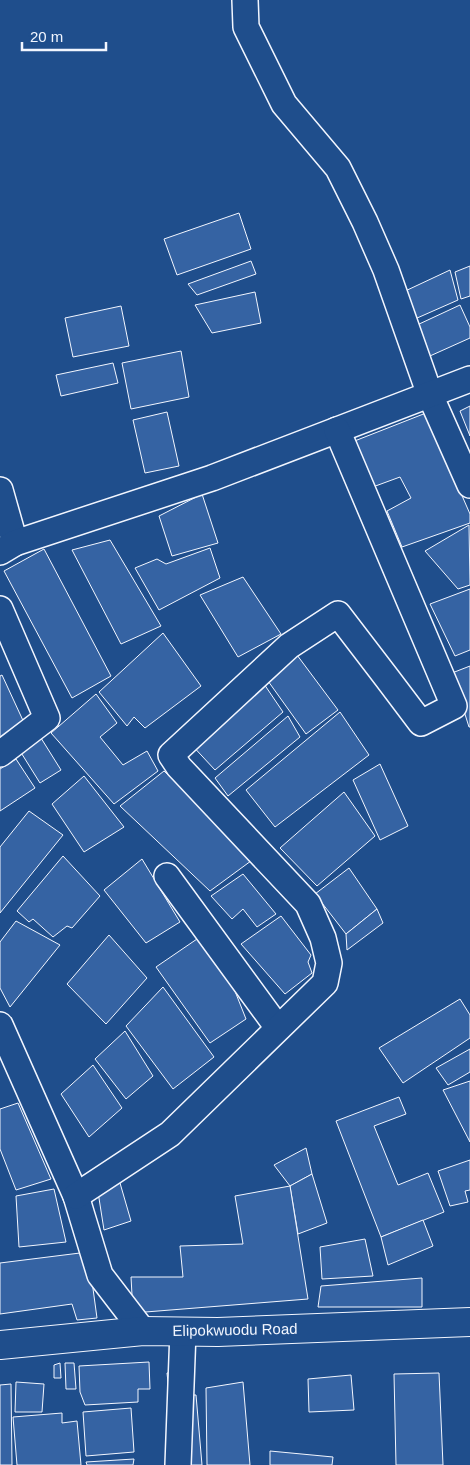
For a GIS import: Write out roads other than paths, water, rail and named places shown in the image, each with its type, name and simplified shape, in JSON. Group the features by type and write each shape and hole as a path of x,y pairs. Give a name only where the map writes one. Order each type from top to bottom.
{"street":[{"path":"245,0 246,27 284,104 338,168 365,222 386,270 430,395 470,485"},
{"path":"0,490 8,547 212,478 470,379"},
{"path":"76,1196 170,1134 325,983 329,963 323,938 308,904 179,767 171,755 289,646 338,614 420,723 454,706 337,430"},
{"path":"0,609 47,718 0,754"},
{"path":"167,876 278,1028"},
{"path":"0,1025 76,1196 100,1274 143,1331"},
{"name":"Elipokwuodu Road","path":"0,1345 143,1331 218,1332 470,1322"},
{"path":"178,1465 183,1331"}]}
